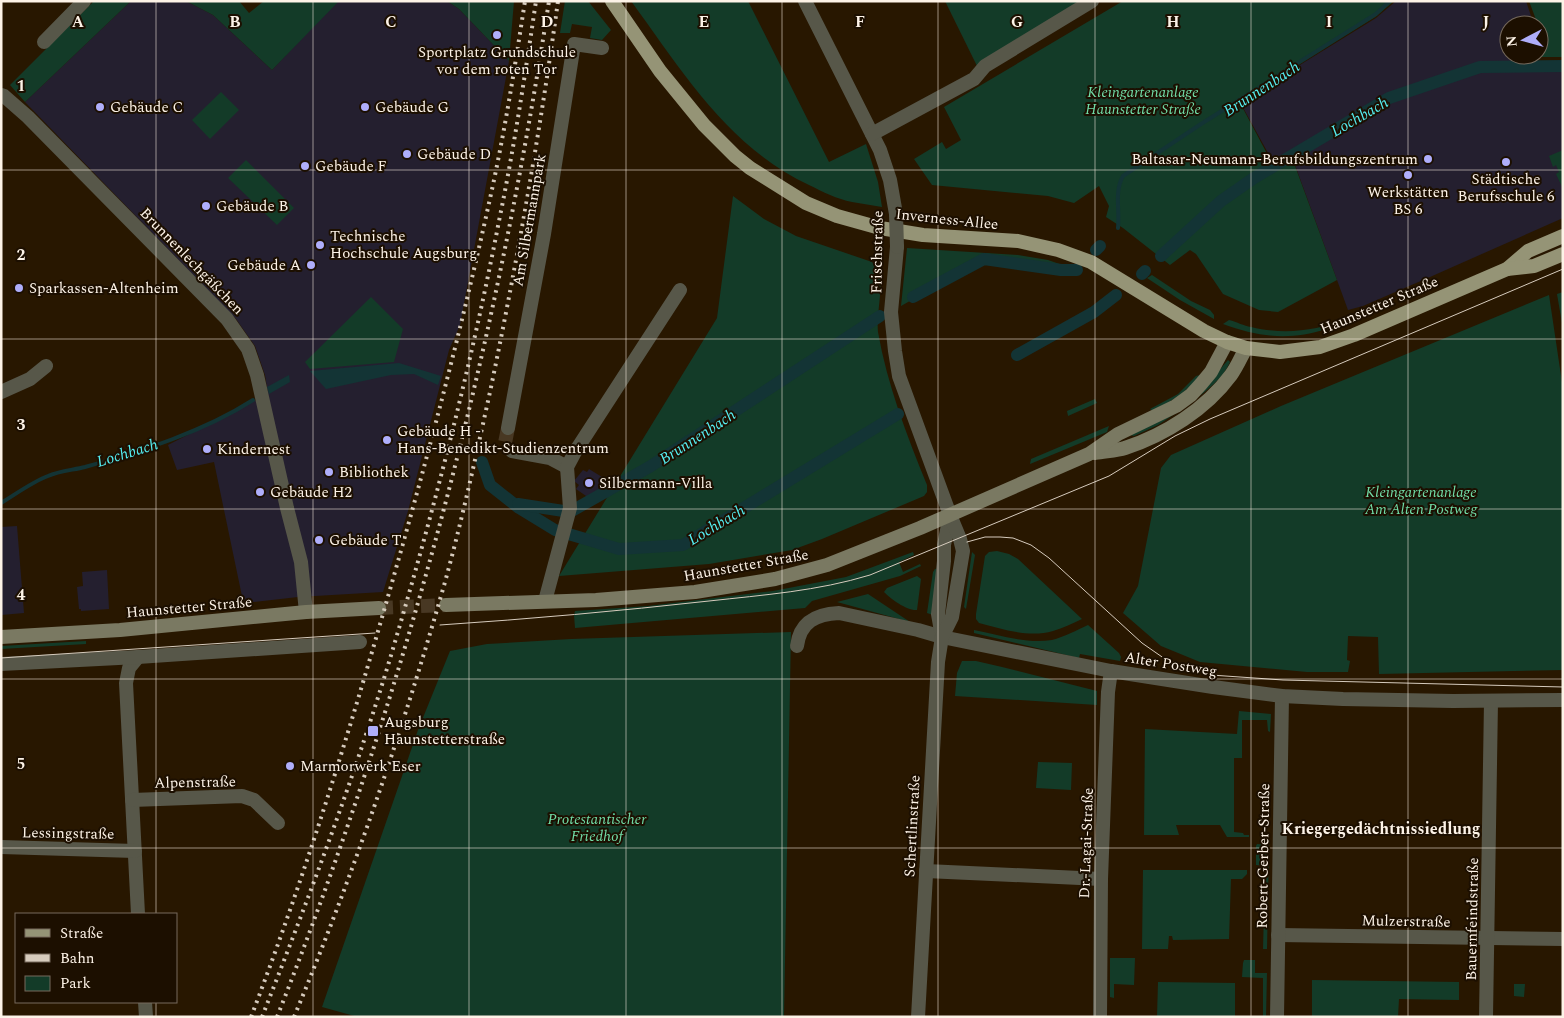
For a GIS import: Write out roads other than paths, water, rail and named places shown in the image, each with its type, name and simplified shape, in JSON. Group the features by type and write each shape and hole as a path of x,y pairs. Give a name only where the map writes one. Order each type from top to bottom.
{"main road":[{"name":"Inverness-Allee","path":"612,1 660,71 704,125 735,156 800,200 837,216 880,228 923,235 1018,242 1058,250 1091,262 1196,327 1227,342 1246,348"},
{"name":"Haunstetter Straße","path":"1507,269 1528,251 1563,236"},
{"name":"Haunstetter Straße","path":"1089,454 1124,448 1151,437 1181,421 1223,385 1232,374 1246,348 1280,352 1320,347 1354,335 1507,269 1534,266 1563,254"},
{"name":"Haunstetter Straße","path":"446,605 596,600 687,592 787,576 827,565 950,515 1089,454 1118,434 1176,406 1191,394 1210,372 1227,342"},
{"name":"Haunstetter Straße","path":"1,637 120,630 306,612 379,608"}],"street":[{"path":"44,42 84,1"},
{"name":"Frischstraße","path":"805,1 880,150 890,180 896,214 897,247 891,312 899,376 950,515"},
{"path":"872,134 974,79 984,66 1092,1"},
{"name":"Am Silbermannpark","path":"508,428 544,234 574,44 602,48"},
{"name":"Brunnenlechgäßchen","path":"1,95 28,117 227,319 248,349 257,375 301,562 306,612"},
{"path":"545,601 566,523 567,467 680,290"},
{"path":"1,392 30,379 46,366"},
{"path":"512,451 550,458 567,467"},
{"name":"Schertlinstraße","path":"918,1017 938,662 942,637 938,614 944,545 950,515"},
{"name":"Alter Postweg","path":"797,646 801,630 814,620 826,614 848,615 942,637 1111,671 1282,696 1343,699 1563,700"},
{"path":"1,664 360,642"},
{"name":"Alpenstraße","path":"138,657 129,668 126,683 138,913"},
{"name":"Dr.-Lagai-Straße","path":"1100,1017 1101,879 1108,692 1111,671"},
{"name":"Robert-Gerber-Straße","path":"1277,1017 1282,696"},
{"name":"Bauernfeindstraße","path":"1486,1017 1491,701"},
{"name":"Alpenstraße","path":"132,800 242,796 254,800 278,823"},
{"name":"Lessingstraße","path":"1,847 135,850"},
{"path":"926,871 1101,879"},
{"name":"Mulzerstraße","path":"1278,936 1563,939"},
{"path":"145,1003 146,1017"}],"water":[{"path":"399,363 441,376 438,385 414,374 391,375 326,389 310,371"},
{"path":"289,375 290,382 269,394 267,387"}],"waterway":[{"name":"Brunnenbach","path":"1118,228 1118,195 1123,176 1201,124 1376,14 1390,1"},
{"name":"Lochbach","path":"1161,256 1221,201 1254,178 1389,98 1480,67 1563,66"},
{"name":"Brunnenbach","path":"1096,250 1100,246"},
{"name":"Brunnenbach","path":"913,297 984,259 1061,270 1077,270"},
{"name":"Lochbach","path":"1142,274 1145,271"},
{"name":"Lochbach","path":"1017,355 1094,312 1116,295"},
{"name":"Brunnenbach","path":"518,504 570,512 651,466 880,316"},
{"name":"Lochbach","path":"1,503 48,476 107,461 172,440 214,422 253,400"},
{"name":"Lochbach","path":"482,462 490,485 519,508 555,530 619,549 683,545 898,414"}],"tunnel":[{"path":"508,428 505,443 512,451"},
{"path":"379,608 446,605"}],"tram line":[{"path":"440,625 608,611 770,594 810,589 870,575 1109,476 1175,436 1210,419 1563,269"},
{"path":"967,542 985,537 1000,537 1013,538 1031,545 1049,558 1142,643 1165,659 1211,675 1283,680 1563,687"},
{"path":"1,658 375,633"}],"railway":[{"path":"251,1017 327,800 420,483 457,339 491,194 514,74 525,1"},
{"path":"262,1017 314,881 363,744 392,652 451,438 488,275 504,194 536,1"},
{"path":"277,1017 324,893 367,769 406,643 442,516 474,389 502,261 549,1"},
{"path":"294,1017 337,910 376,802 429,637 451,559 485,416 509,294 536,148 558,1"}],"place":[{"name":"Sportplatz Grundschule vor dem roten Tor","path":"497,35"},
{"name":"Gebäude C","path":"100,107"},
{"name":"Gebäude G","path":"365,107"},
{"name":"Gebäude D","path":"407,154"},
{"name":"Baltasar-Neumann-Berufsbildungszentrum","path":"1428,159"},
{"name":"Städtische Berufsschule 6","path":"1506,162"},
{"name":"Gebäude F","path":"305,166"},
{"name":"Werkstätten BS 6","path":"1408,175"},
{"name":"Gebäude B","path":"206,206"},
{"name":"Technische Hochschule Augsburg","path":"320,245"},
{"name":"Gebäude A","path":"311,265"},
{"name":"Sparkassen-Altenheim","path":"19,288"},
{"name":"Gebäude H - Hans-Benedikt-Studienzentrum","path":"387,440"},
{"name":"Kindernest","path":"207,449"},
{"name":"Bibliothek","path":"329,472"},
{"name":"Silbermann-Villa","path":"589,483"},
{"name":"Gebäude H2","path":"260,492"},
{"name":"Gebäude T","path":"319,540"},
{"name":"Augsburg Haunstetterstraße","path":"373,731"},
{"name":"Marmorwerk Eser","path":"290,766"}],"district":[{"name":"Kriegergedächtnissiedlung","path":"1381,828"}],"park label":[{"name":"Kleingartenanlage Haunstetter Straße","path":"1143,100"},
{"name":"Kleingartenanlage Am Alten Postweg","path":"1421,500"},
{"name":"Protestantischer Friedhof","path":"597,828"}]}
